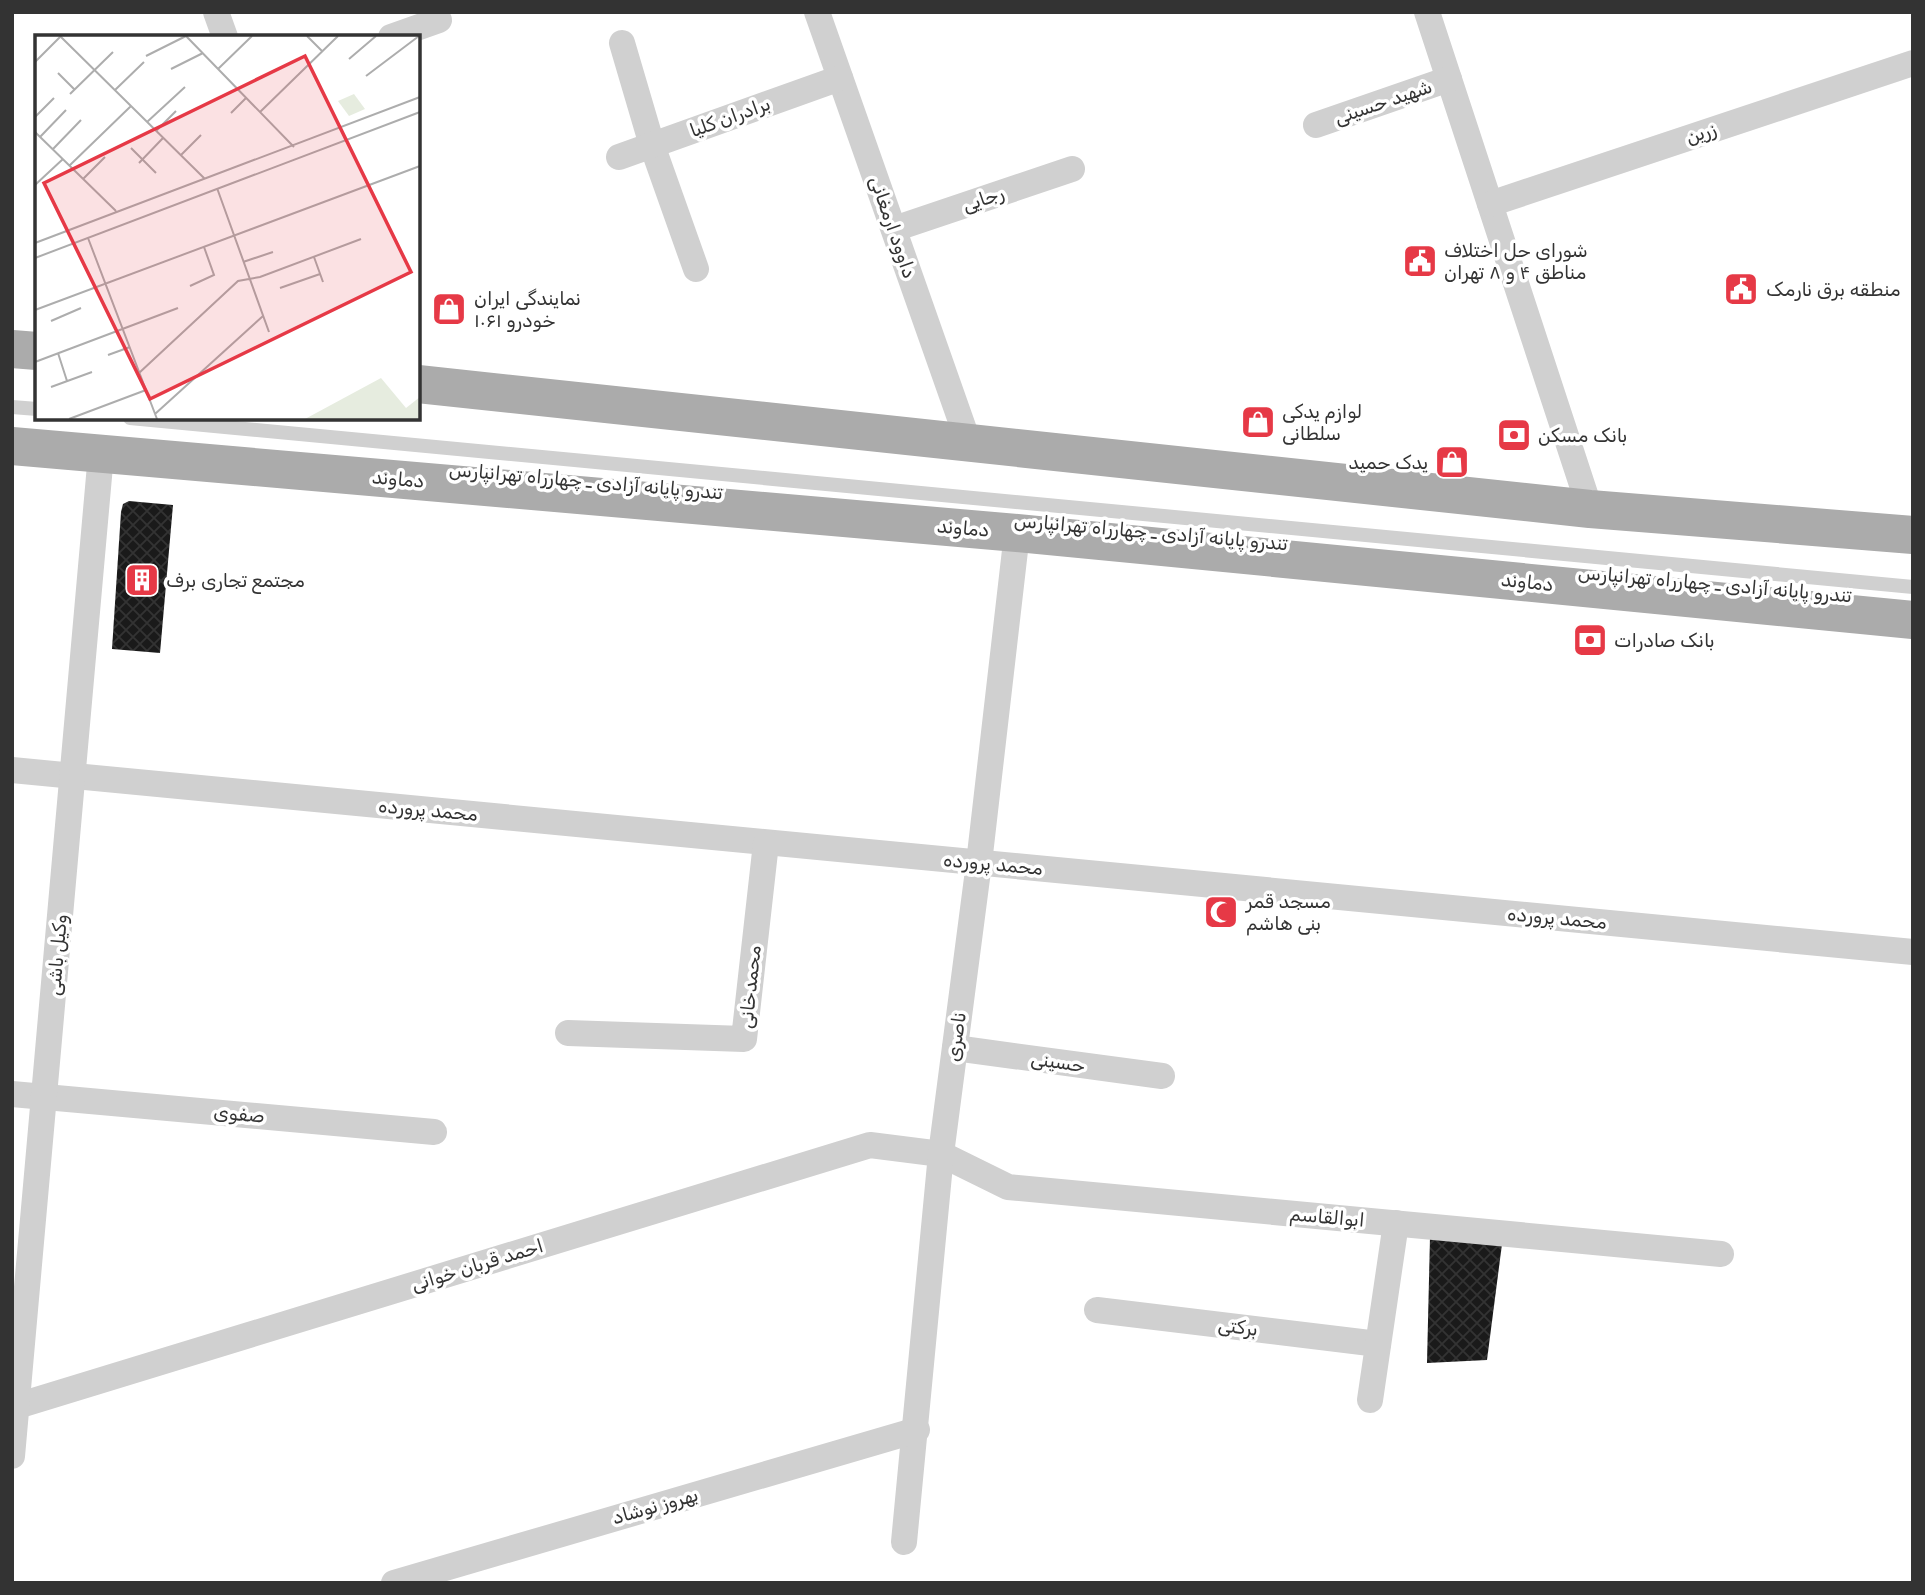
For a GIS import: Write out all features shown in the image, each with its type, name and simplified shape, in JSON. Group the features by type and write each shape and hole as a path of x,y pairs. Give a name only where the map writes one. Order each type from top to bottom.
{"main road":[{"path":"12,349 35,351"},
{"path":"420,384 1590,509 1913,535"},
{"name":"دماوند","path":"12,446 1017,533 1913,620"}],"street":[{"path":"216,12 224,35"},
{"path":"1427,12 1590,509"},
{"name":"داوود ارمغانی","path":"819,13 968,441"},
{"path":"397,35 439,20"},
{"path":"622,43 652,145 696,269"},
{"name":"زرین","path":"1490,204 1913,63"},
{"name":"برادران کلیا","path":"619,156 840,78"},
{"name":"شهید حسینی","path":"1316,125 1449,79"},
{"name":"رجایی","path":"894,229 1072,169"},
{"name":"وکیل باشی","path":"12,1457 17,1406 22,1226 44,1097 101,454"},
{"name":"ناصری","path":"904,1542 917,1430 941,1154 979,863 1017,533"},
{"name":"محمد پرورده","path":"12,771 1913,952"},
{"name":"محمدخانی","path":"568,1033 744,1039 766,842"},
{"name":"حسینی","path":"955,1048 1162,1076"},
{"name":"صفوی","path":"12,1094 434,1132"},
{"name":"احمد قربان خوانی","path":"17,1406 870,1145 941,1154"},
{"name":"ابوالقاسم","path":"941,1154 1008,1187 1721,1254"},
{"path":"1370,1400 1396,1223"},
{"name":"برکتی","path":"1097,1310 1378,1344"},
{"name":"بهروز نوشاد","path":"394,1583 917,1430"}],"lane":[{"path":"12,407 35,409"},
{"path":"151,420 1913,587"},
{"name":"تندرو پایانه آزادی ـ چهارراه تهرانپارس","path":"428,467 1438,558"},
{"name":"تندرو پایانه آزادی ـ چهارراه تهرانپارس","path":"1673,580 1913,602"}],"building":[{"name":"مجتمع تجاری برف","path":"129,501 173,505 160,653 112,649 121,512 123,504"},
{"path":"1430,1237 1502,1244 1487,1360 1427,1363"}],"place":[{"name":"شورای حل اختلاف مناطق ۴ و ۸ تهران","path":"1420,261"},
{"name":"منطقه برق نارمک","path":"1741,289"},
{"name":"نمایندگی ایران خودرو ۱۰۶۱","path":"449,309"},
{"name":"لوازم یدکی سلطانی","path":"1258,422"},
{"name":"بانک مسکن","path":"1514,435"},
{"name":"یدک حمید","path":"1452,462"},
{"name":"مجتمع تجاری برف","path":"142,580"},
{"name":"بانک صادرات","path":"1590,640"},
{"name":"مسجد قمر بنی هاشم","path":"1221,912"}]}
